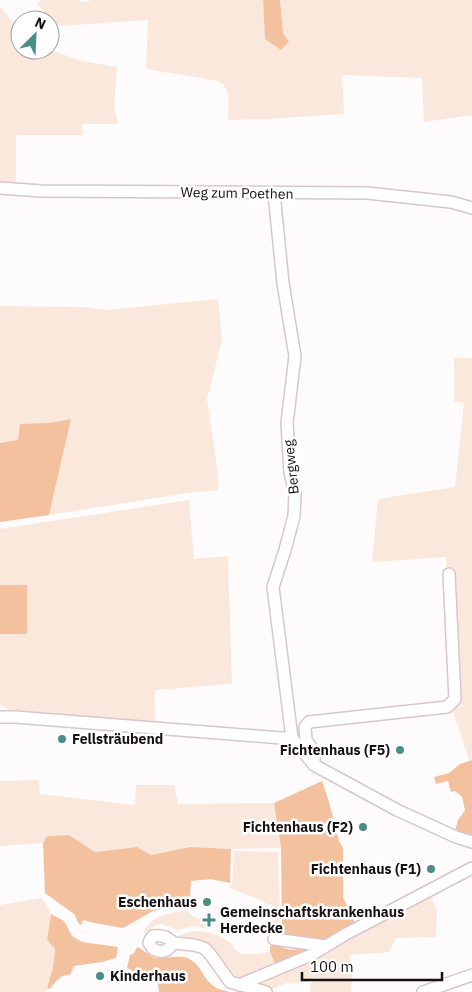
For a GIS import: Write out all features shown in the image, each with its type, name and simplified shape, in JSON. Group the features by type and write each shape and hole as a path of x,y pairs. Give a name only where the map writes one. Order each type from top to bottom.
{"street":[{"name":"Weg zum Poethen","path":"0,188 41,191 367,193 450,202 472,208"},
{"name":"Bergweg","path":"274,193 283,282 294,356 287,423 290,473 295,494 294,516 273,587 292,738"},
{"path":"314,765 314,750 306,740 304,727 308,722 447,707 455,699 449,574"},
{"path":"2,717 292,738 314,765 396,810 456,837 472,842"},
{"path":"239,985 311,955 346,934 472,868"},
{"path":"274,939 326,946"},
{"path":"173,943 204,948 230,982 266,992"},
{"path":"423,992 472,975"}],"shaded area":[{"path":"41,0 78,0 84,2 92,0 263,0 265,39 283,33 280,0 472,0 472,115 424,122 422,78 342,75 344,114 228,120 228,93 219,81 146,69 148,20 60,26 60,10 43,10 37,4"},
{"path":"263,0 280,0 283,33 289,42 281,50 265,39"},
{"path":"0,6 10,19 10,60 60,60 60,53 82,61 117,67 114,106 118,124 82,124 83,135 16,135 16,186 0,185"},
{"path":"218,299 222,340 207,399 218,474 218,490 49,515 71,419 48,423 18,440 0,443 0,306 86,307 107,310"},
{"path":"454,358 472,358 472,760 469,760 451,705 446,557 372,562 378,499 455,487 464,403 454,401"},
{"path":"71,419 49,515 0,522 0,443 18,440 20,424 48,423"},
{"path":"189,500 194,559 228,556 232,684 155,690 154,726 17,714 0,704 0,634 26,634 27,585 0,585 0,529"},
{"path":"0,585 27,585 27,634 0,634"},
{"path":"472,760 472,837 455,831 458,820 465,810 462,797 455,791 451,792 448,781 436,784 434,777 449,773 460,764"},
{"path":"39,780 40,794 135,805 136,785 174,785 178,804 274,803 281,848 231,849 190,847 151,855 137,847 95,852 69,835 47,836 43,843 0,846 0,781"},
{"path":"322,781 339,841 343,848 343,897 356,925 324,943 282,938 281,848 274,803"},
{"path":"69,835 95,852 137,847 151,855 190,847 231,849 230,883 211,879 191,881 190,897 174,907 153,911 123,928 83,920 81,925 74,914 45,893 43,843 47,836"},
{"path":"234,851 278,852 280,935 263,934 265,924 268,925 272,905 229,888 232,885"},
{"path":"429,892 437,910 436,937 396,938 389,952 350,955 351,992 310,992 311,983 318,980 318,978 308,982 287,983 272,989 265,985 248,984"},
{"path":"42,898 51,914 47,940 55,949 53,968 46,992 0,992 0,905"},
{"path":"188,910 189,914 199,919 201,916 211,920 209,929 195,926 177,930 162,924 156,925 144,932 147,926 156,918"},
{"path":"51,914 64,921 72,936 82,942 118,947 116,958 74,966 70,975 61,977 50,989 47,988 53,968 55,949 47,940"},
{"path":"194,931 210,933 221,937 230,942 234,946 233,948 241,954 270,952 277,968 241,979 233,977 207,944 193,938 178,937 179,935"},
{"path":"272,942 291,950 315,947 277,968 270,952"},
{"path":"137,947 154,958 187,958 197,965 213,986 229,992 159,992 157,977 145,975 138,978 132,977 132,970 127,968 130,955 134,953"}],"place":[{"name":"Fellsträubend","path":"62,739"},
{"name":"Fichtenhaus (F5)","path":"400,750"},
{"name":"Fichtenhaus (F2)","path":"363,827"},
{"name":"Fichtenhaus (F1)","path":"431,869"},
{"name":"Eschenhaus","path":"207,902"},
{"name":"Gemeinschaftskrankenhaus Herdecke","path":"209,920"},
{"name":"Kinderhaus","path":"100,976"}]}
